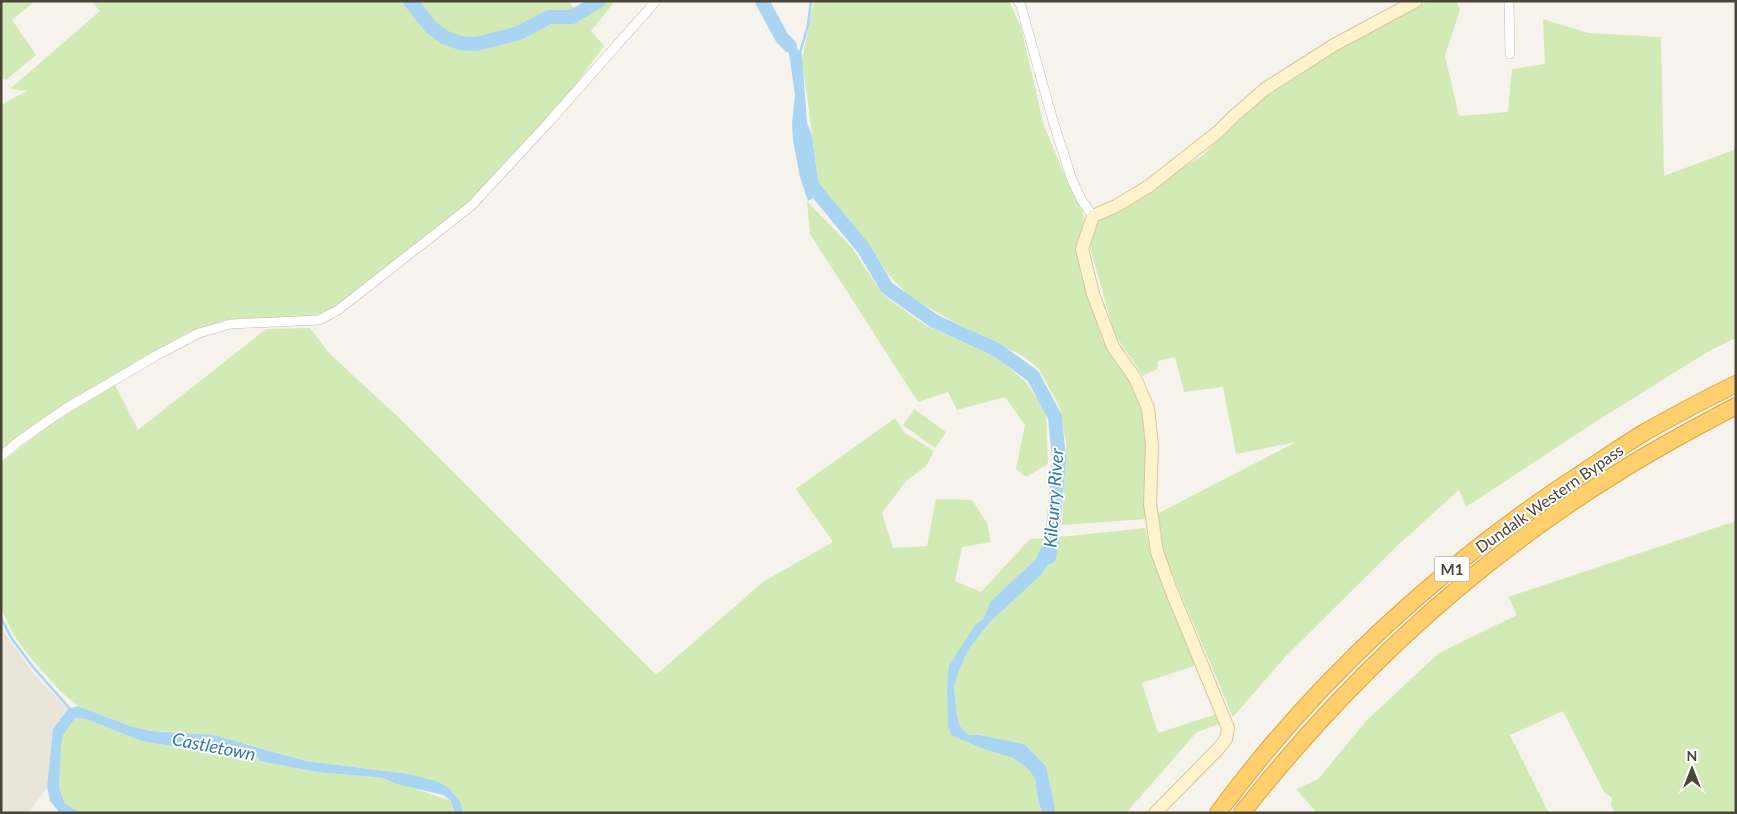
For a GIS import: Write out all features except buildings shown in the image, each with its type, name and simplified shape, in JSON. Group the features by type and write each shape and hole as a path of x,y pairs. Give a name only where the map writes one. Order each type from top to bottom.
{"highway":[{"name":"Dundalk Western Bypass","path":"1218,813 1244,777 1278,736 1367,645 1450,571 1510,522 1568,482 1644,433 1736,384"},
{"name":"Dundalk Western Bypass","path":"1242,813 1307,735 1345,694 1395,644 1478,572 1613,475 1670,441 1736,406"}],"street":[{"path":"1,456 18,441 65,409 157,355 200,333 232,324 319,320 338,310 471,206 548,123 656,1"},
{"path":"1018,1 1072,180 1082,201 1093,216"},
{"path":"1155,813 1226,740 1228,728 1157,552 1150,504 1152,445 1148,408 1136,378 1113,347 1093,294 1082,249 1093,216 1116,206 1149,186 1219,131 1264,89 1334,45 1416,1"},
{"path":"1509,1 1510,54"}],"shaded area":[{"path":"1,625 34,674 68,709 53,729 47,787 29,813 3,813 1,805"}],"green space":[{"path":"1,1 35,1 12,20 36,55 6,80 1,77"},
{"path":"91,1 568,1 576,10 585,1 615,1 591,31 604,46 558,109 473,199 330,311 305,317 226,320 186,333 83,394 1,452 1,105 27,91 10,89 100,11"},
{"path":"814,1 1009,1 1021,27 1044,126 1083,212 1084,224 1078,250 1102,340 1136,388 1145,416 1148,462 1146,519 1062,525 1066,444 1060,408 1039,369 1023,356 956,323 910,297 887,273 870,246 819,186 802,60"},
{"path":"1429,1 1456,1 1460,10 1445,56 1459,116 1508,112 1512,69 1545,64 1543,19 1588,33 1661,37 1664,176 1736,149 1736,338 1709,351 1589,426 1466,507 1459,490 1397,546 1287,655 1233,717 1161,547 1157,514 1296,442 1236,454 1223,387 1184,392 1175,357 1158,361 1157,369 1143,376 1115,335 1090,248 1097,220 1128,206 1202,156 1242,116 1267,96 1358,37"},
{"path":"807,201 853,249 882,294 925,325 996,357 1025,381 1046,412 1048,464 1026,477 1016,469 1025,425 1005,397 957,410 948,392 918,402 810,234"},
{"path":"310,328 329,353 397,416 656,675 763,582 833,542 796,489 895,418 905,433 934,451 926,466 906,481 882,513 893,548 927,546 936,499 972,500 987,523 991,542 962,547 955,581 981,592 1030,539 1045,538 1036,559 991,601 983,619 975,625 947,690 948,726 951,735 983,749 1013,758 1029,770 1035,779 1042,813 463,813 461,803 409,774 306,761 247,744 184,732 151,731 130,726 78,706 60,691 29,656 15,637 1,609 1,463 49,425 115,385 138,430 266,329"},
{"path":"914,409 946,432 935,448 903,425"},
{"path":"1736,521 1736,813 1614,813 1611,805 1612,798 1604,792 1563,711 1510,735 1549,813 1317,813 1296,789 1318,779 1367,720 1439,653 1517,615 1508,597"},
{"path":"1145,528 1152,559 1197,665 1142,683 1158,733 1217,714 1222,723 1197,732 1126,813 1056,813 1046,766 1024,744 980,735 969,735 960,726 954,687 959,670 969,649 989,623 1040,576 1057,552 1060,537"},
{"path":"75,718 86,719 142,741 199,751 229,751 258,757 259,761 317,772 384,778 451,801 455,813 82,813 65,804 59,788 62,735"}],"water":[{"path":"782,32 802,54 807,123 812,136 820,194 808,201 800,177 793,140 792,123 795,95 789,53 776,35"},
{"path":"1060,537 1057,552 1040,576 989,623 969,649 959,670 954,687 960,726 969,735 980,735 1024,744 1046,766 1056,813 1042,813 1035,779 1029,770 1013,758 983,749 951,735 948,726 947,690 949,666 975,625 983,619 991,601 1036,559 1045,538"},
{"name":"Castletown","path":"78,706 130,726 151,731 213,735 306,761 409,774 438,782 449,788 461,803 463,813 455,813 451,801 443,795 397,784 384,778 317,772 259,761 258,757 229,751 199,751 142,741 86,719 75,718 63,735 59,788 65,804 82,813 60,813 50,801 47,787 53,729 68,709"}],"waterway":[{"path":"410,1 431,27 444,37 460,43 476,44 519,33 549,17 572,17 599,1"},
{"path":"762,1 782,38 790,46"},
{"name":"Kilcurry River","path":"800,53 808,25 811,1"},
{"name":"Kilcurry River","path":"810,178 813,187 864,249 887,288 934,321 997,350 1033,376 1055,417 1059,459 1049,557"},
{"path":"1,618 12,639 33,667 71,710"}]}
